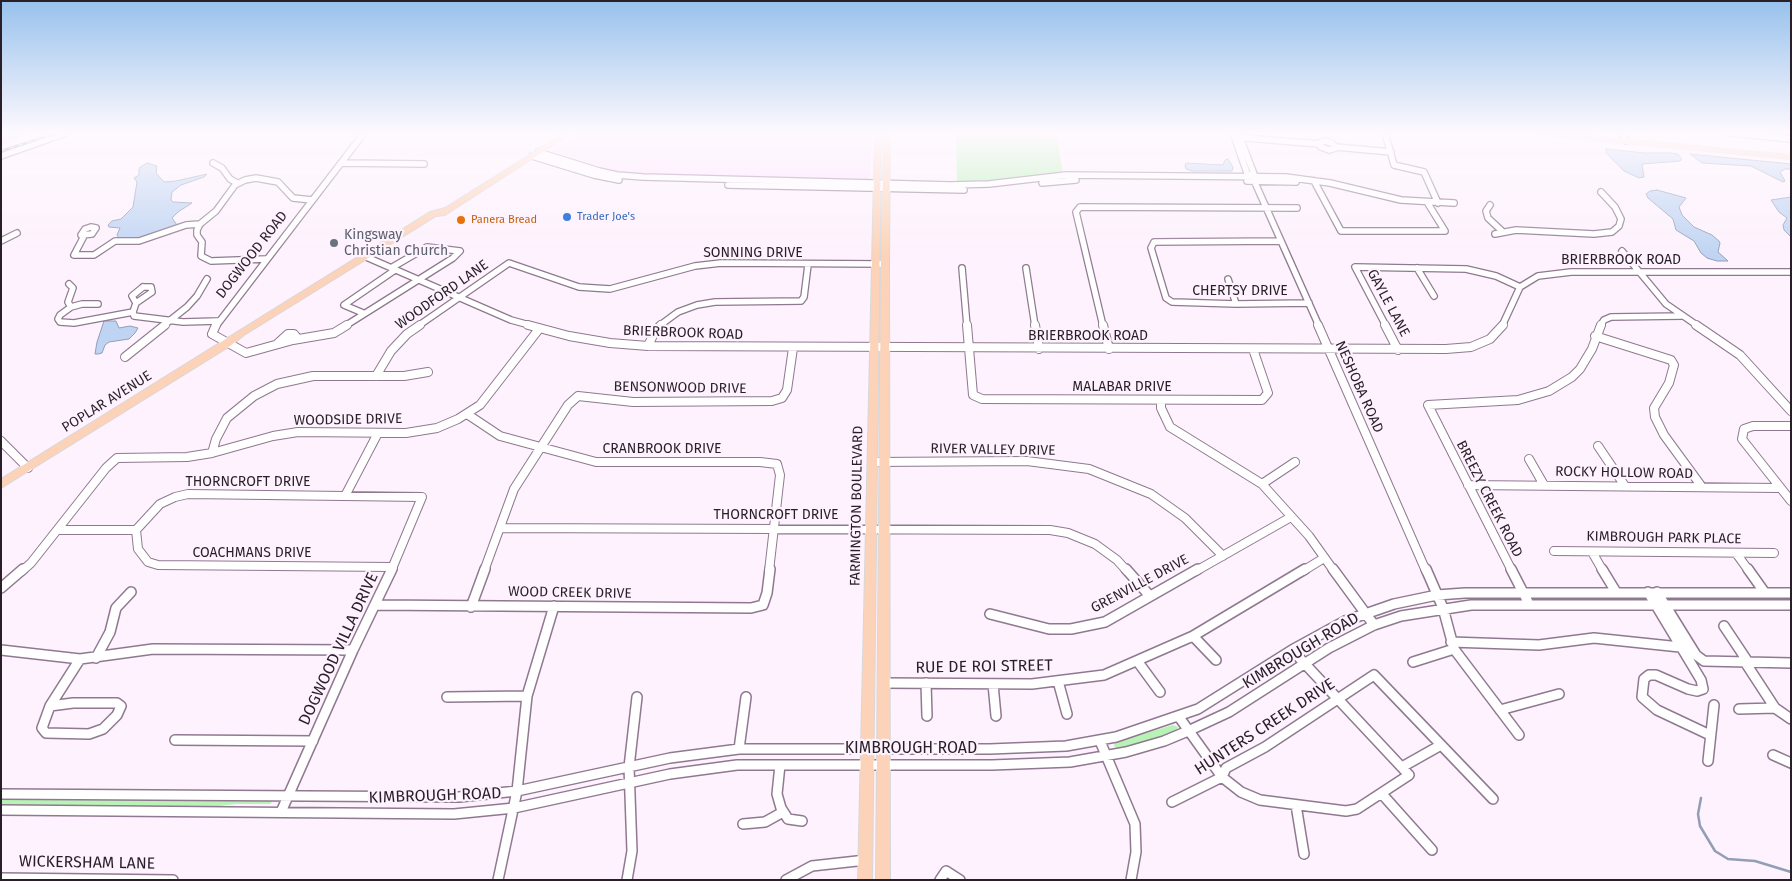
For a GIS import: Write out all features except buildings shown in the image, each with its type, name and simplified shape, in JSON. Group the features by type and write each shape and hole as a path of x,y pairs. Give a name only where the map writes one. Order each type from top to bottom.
{"main road":[{"name":"POPLAR AVENUE","path":"1,484 227,344 241,332 367,258 503,174"},
{"name":"FARMINGTON BOULEVARD","path":"881,174 882,186"},
{"name":"FARMINGTON BOULEVARD","path":"865,880 873,462 879,348 883,174"},
{"name":"FARMINGTON BOULEVARD","path":"879,348 885,462 883,880"}],"street":[{"path":"226,174 230,179 237,182 256,178 278,182 293,198 312,200"},
{"name":"DOGWOOD ROAD","path":"218,321 332,174"},
{"path":"592,174 632,181 989,190 1084,179 1253,179 1288,182 1314,180 1387,197 1454,203"},
{"name":"NESHOBA ROAD","path":"1248,174 1253,179 1309,303 1443,608 1453,646"},
{"path":"1425,174 1438,202"},
{"path":"1314,180 1341,231 1445,231 1427,202"},
{"path":"237,182 216,211 200,224 197,232 202,242 201,256 211,261 266,259"},
{"path":"1495,234 1502,231 1543,230 1594,234 1612,232 1619,226 1621,218 1615,207 1601,192"},
{"path":"1490,205 1486,211 1488,218 1502,231"},
{"path":"1109,349 1076,212 1080,207 1297,208"},
{"path":"84,236 74,254 94,255 115,241 139,241 186,225 200,224"},
{"path":"1,241 17,233"},
{"name":"CHERTSY DRIVE","path":"1281,241 1154,242 1151,248 1166,298 1172,302 1236,304 1309,303"},
{"path":"133,312 134,316 171,320 218,321 212,334 246,354 276,345 288,334 294,334 298,339 334,333 453,258 460,251 428,247 344,304 363,314"},
{"path":"1622,251 1666,304 1740,355 1791,411"},
{"name":"BRIERBROOK ROAD","path":"367,258 511,320 539,329 586,339 648,346 794,348 1446,350 1471,347 1490,339 1501,328 1520,287 1538,276 1550,273 1791,272"},
{"name":"SONNING DRIVE","path":"509,263 579,286 610,289 695,266 721,263 880,264"},
{"name":"WOODFORD LANE","path":"376,376 388,355 401,339 509,263"},
{"path":"648,346 654,331 664,321 678,312 697,305 715,302 801,301 804,297 808,265"},
{"name":"GAYLE LANE","path":"1398,350 1355,267 1417,268"},
{"path":"962,268 968,349"},
{"path":"1026,268 1039,349"},
{"path":"1417,268 1472,270 1496,276 1520,287"},
{"path":"1417,268 1434,296"},
{"path":"125,357 171,320 197,296 207,278"},
{"path":"1228,279 1236,304"},
{"path":"69,284 73,288 68,302 71,307"},
{"path":"133,312 136,303"},
{"path":"98,304 82,304 71,307 60,315 60,322 85,321 133,312"},
{"path":"1682,316 1611,317 1601,323 1595,336 1671,360 1674,365 1669,383 1654,408 1655,417 1664,435 1702,487"},
{"name":"WOODSIDE DRIVE","path":"58,530 100,476 117,458 187,457 212,453 273,436 298,432 378,433 427,430 445,425 467,414 488,397 539,329"},
{"name":"BREEZY CREEK ROAD","path":"1530,604 1428,405 1518,400 1549,390 1572,377 1580,369 1592,350 1595,336"},
{"name":"BENSONWOOD DRIVE","path":"541,448 568,405 578,396 633,402 772,402 782,398 787,390 794,348"},
{"name":"MALABAR DRIVE","path":"968,349 973,395 982,399 1262,400 1268,394 1253,349"},
{"path":"212,453 216,439 227,418 245,401 276,384 306,377 404,376 428,372"},
{"path":"1162,400 1161,408 1170,427 1262,484 1309,536 1374,625"},
{"name":"CRANBROOK DRIVE","path":"467,414 500,436 596,462 760,462 777,464 780,475 774,529"},
{"path":"1791,426 1753,426 1744,429 1742,432 1742,440 1749,450 1791,501"},
{"path":"345,496 378,433"},
{"path":"1,441 28,468"},
{"path":"1598,446 1625,486"},
{"path":"471,607 514,489 541,448"},
{"path":"1529,459 1544,485"},
{"name":"RIVER VALLEY DRIVE","path":"873,462 1027,461 1089,469 1151,494 1185,518 1223,556"},
{"path":"1262,484 1295,462"},
{"name":"ROCKY HOLLOW ROAD","path":"1468,485 1779,488"},
{"name":"THORNCROFT DRIVE","path":"136,530 151,512 164,502 188,494 422,497"},
{"name":"DOGWOOD VILLA DRIVE","path":"281,812 353,650 376,605 422,497"},
{"name":"GRENVILLE DRIVE","path":"990,614 1049,629 1071,629 1104,622 1149,595 1291,517"},
{"name":"THORNCROFT DRIVE","path":"500,528 1050,530 1068,533 1095,544 1117,560 1149,595"},
{"name":"WOOD CREEK DRIVE","path":"376,605 751,608 763,605 767,593 774,529"},
{"path":"1,588 31,563 58,530 136,530"},
{"name":"COACHMANS DRIVE","path":"136,530 138,549 148,562 158,565 393,567"},
{"name":"KIMBROUGH PARK PLACE","path":"1554,551 1774,553"},
{"path":"1592,552 1616,592"},
{"path":"1736,553 1765,593"},
{"name":"RUE DE ROI STREET","path":"884,683 993,684 1058,681 1104,675 1138,662 1193,636 1324,558"},
{"path":"96,658 110,632 116,608 131,592"},
{"name":"KIMBROUGH ROAD","path":"1,794 459,797 517,791 670,758 740,749 1048,747 1100,741 1159,725 1198,709 1292,650 1345,621 1394,604 1437,595 1523,592 1791,593"},
{"path":"1653,592 1680,647 1701,680 1703,689 1698,691 1688,689 1656,675 1649,675 1644,679 1642,696 1657,710 1710,735"},
{"name":"KIMBROUGH ROAD","path":"1,810 454,814 514,808 670,774 737,765 1046,764 1106,756 1164,741 1188,731 1229,712 1305,663 1374,625 1401,616 1443,608 1530,604 1791,605"},
{"path":"1660,605 1700,659 1711,662 1791,663"},
{"path":"498,880 517,791 527,696 554,606"},
{"path":"1724,626 1775,708 1791,719"},
{"path":"1193,636 1216,660"},
{"path":"1413,662 1453,646 1539,645 1594,638 1680,647"},
{"path":"1453,646 1519,735"},
{"path":"1,650 80,659 153,648 353,650"},
{"path":"1179,717 1222,777 1241,792 1260,800 1346,811 1357,809 1410,775 1292,650"},
{"path":"50,706 114,702 121,706 113,720 97,732 89,734 46,733 42,728 50,706 80,659"},
{"path":"1138,662 1160,692"},
{"name":"HUNTERS CREEK DRIVE","path":"1172,802 1222,777 1226,768 1265,747 1374,675 1441,745"},
{"path":"1058,681 1067,714"},
{"path":"926,682 927,716"},
{"path":"993,684 996,716"},
{"path":"1500,710 1559,694"},
{"path":"447,697 527,696"},
{"path":"627,880 632,851 628,784 637,697"},
{"path":"740,749 746,697"},
{"path":"1708,761 1714,705"},
{"path":"1739,709 1775,708"},
{"path":"175,740 312,741"},
{"path":"1100,741 1135,824 1136,852 1131,880"},
{"path":"1402,767 1441,745 1493,799"},
{"path":"1773,755 1791,763"},
{"path":"780,764 777,794 783,812 788,819 802,822"},
{"path":"1382,794 1432,850"},
{"path":"1296,805 1304,854"},
{"path":"743,824 765,822 783,812"},
{"path":"786,880 812,866 866,860"},
{"path":"940,880 946,871 960,880"},
{"name":"WICKERSHAM LANE","path":"1,878 173,880"}],"shaded area":[{"path":"640,174 870,174 870,179"}],"green space":[{"path":"957,174 1048,174 994,182 957,183"},
{"path":"1173,725 1178,727 1176,732 1128,747 1118,749 1114,746 1115,742"},
{"path":"1,798 271,800 272,802 270,804 236,804 202,808 1,806"}],"water":[{"path":"157,174 164,182 207,174 204,177 181,185 172,192 171,200 173,202 192,203 172,218 177,225 139,238 119,238 117,235 120,228 109,227 108,225 112,221 121,219 133,207 137,182 134,178 139,175"},
{"path":"1631,174 1644,174 1644,177 1639,178"},
{"path":"1767,174 1781,174 1785,181 1783,182"},
{"path":"1657,190 1686,198 1679,207 1682,215 1694,227 1712,235 1719,241 1718,252 1728,261 1717,261 1707,258 1701,253 1694,241 1676,230 1673,219 1648,198 1646,194"},
{"path":"1791,197 1791,237 1784,230 1783,225 1787,218 1779,212 1771,200"},
{"path":"104,321 116,321 119,328 130,326 138,328 129,339 109,342 105,345 102,353 95,354"}],"waterway":[{"path":"1701,798 1698,814 1700,826 1715,851 1728,859 1755,861 1791,872"}],"place":[{"name":"Trader Joe's","path":"567,217"},
{"name":"Panera Bread","path":"461,220"},
{"name":"Kingsway Christian Church","path":"334,243"}]}
